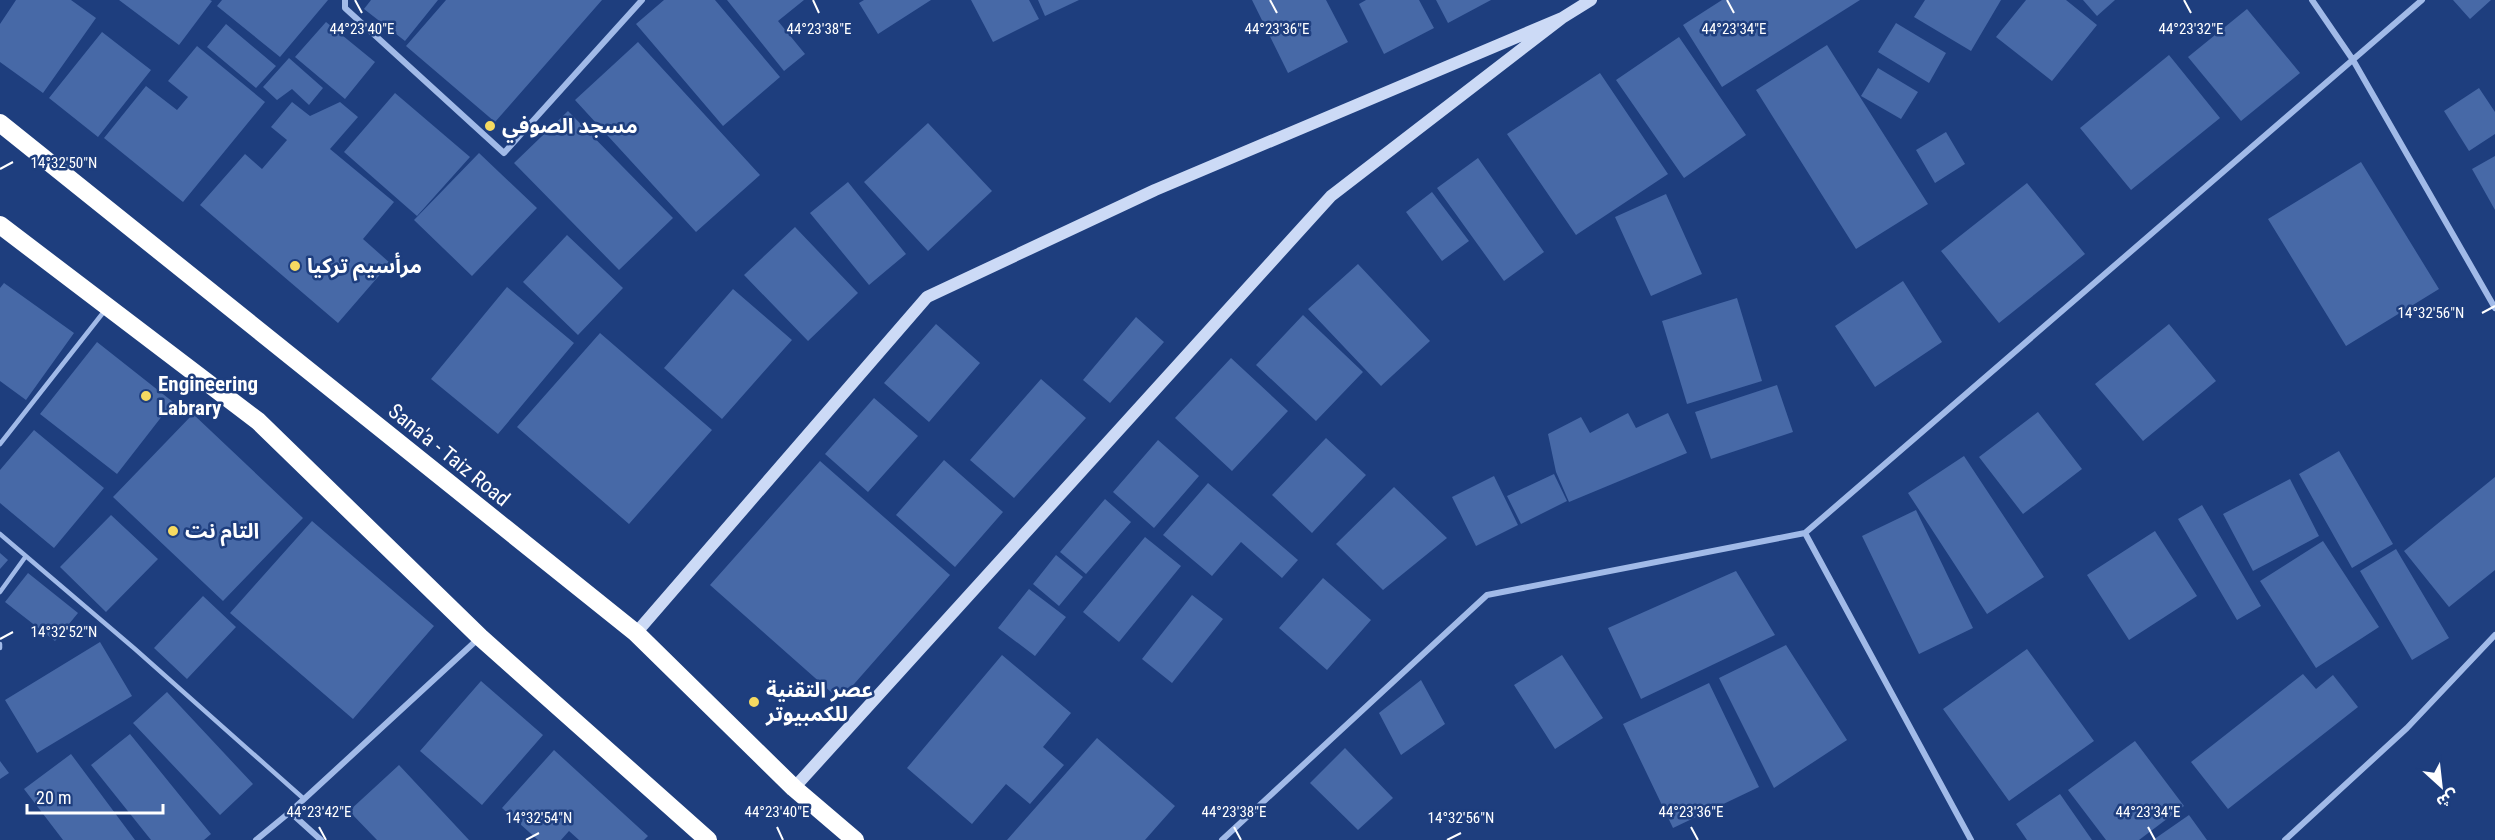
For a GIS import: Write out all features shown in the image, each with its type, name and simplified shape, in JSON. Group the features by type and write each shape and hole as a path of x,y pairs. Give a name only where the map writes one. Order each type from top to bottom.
{"highway":[{"name":"Sana'a - Taiz Road","path":"0,123 636,633 794,788 855,840"},
{"path":"0,225 258,421 480,637 708,840"}],"street":[{"path":"345,0 345,8 504,153 642,0"},
{"path":"794,788 1331,196 1562,18 1592,0"},
{"path":"2312,0 2353,60 2495,308"},
{"path":"1221,840 1487,595 1805,533 2422,0"},
{"path":"636,633 927,297 1155,190 1562,18"},
{"path":"1805,533 1971,840"},
{"path":"2285,840 2407,728 2495,635"},
{"path":"256,840 290,812 480,637"},
{"path":"290,812 321,840"}],"lane":[{"path":"0,444 107,307"},
{"path":"0,534 304,799"},
{"path":"0,592 26,556"}],"building":[{"path":"16,0 71,0 96,18 43,93 0,62 0,24"},
{"path":"119,0 210,0 212,1 179,45"},
{"path":"222,0 328,0 280,57 217,6"},
{"path":"371,0 438,0 405,41 364,9"},
{"path":"446,0 602,0 495,122 406,46"},
{"path":"664,0 715,0 780,77 723,126 636,24"},
{"path":"727,0 804,0 778,21 805,54 784,71"},
{"path":"864,0 931,0 878,34 859,3"},
{"path":"971,0 1029,0 1039,19 993,42"},
{"path":"1038,0 1079,0 1045,16"},
{"path":"1252,0 1326,0 1348,42 1288,73"},
{"path":"1366,0 1419,0 1434,28 1384,54 1359,4"},
{"path":"1436,0 1491,0 1448,23"},
{"path":"1722,0 1860,0 1722,87 1683,25"},
{"path":"1925,0 2001,0 1971,51 1914,17"},
{"path":"2026,0 2066,0 2097,25 2052,81 1996,37"},
{"path":"2083,0 2115,0 2097,16"},
{"path":"2453,0 2491,0 2470,19"},
{"path":"2247,9 2300,73 2241,121 2188,57"},
{"path":"326,22 375,62 345,99 295,57"},
{"path":"1896,23 1946,53 1929,83 1878,52"},
{"path":"226,24 276,66 256,88 207,47"},
{"path":"102,32 151,70 98,137 49,98"},
{"path":"1679,37 1746,135 1684,178 1616,80"},
{"path":"638,42 760,175 696,232 575,100"},
{"path":"1827,45 1928,204 1856,249 1756,90"},
{"path":"197,46 265,102 183,202 104,138 146,86 177,110 188,97 168,81"},
{"path":"2169,55 2220,118 2131,190 2080,128"},
{"path":"289,58 323,88 309,105 292,89 277,100 263,87"},
{"path":"1878,68 1918,92 1901,119 1861,96"},
{"path":"1600,73 1668,174 1576,235 1507,134"},
{"path":"2479,88 2495,112 2495,134 2469,151 2444,111"},
{"path":"395,93 470,157 417,216 344,152"},
{"path":"292,102 310,116 340,102 358,117 330,149 394,202 363,239 390,263 338,323 200,205 245,154 262,169 287,140 271,127"},
{"path":"568,111 673,218 619,270 514,163"},
{"path":"928,123 992,191 928,251 864,182"},
{"path":"1946,132 1965,164 1935,183 1916,150"},
{"path":"479,153 537,208 472,276 414,220"},
{"path":"2495,156 2495,210 2472,169"},
{"path":"1478,158 1544,252 1504,281 1437,188"},
{"path":"2361,162 2439,289 2346,346 2268,219"},
{"path":"848,182 906,254 869,285 810,213"},
{"path":"2027,183 2085,254 1999,323 1941,251"},
{"path":"1432,192 1469,241 1442,261 1406,212"},
{"path":"1666,194 1702,274 1651,296 1615,217"},
{"path":"795,227 858,293 808,341 744,275"},
{"path":"567,235 623,288 578,335 523,282"},
{"path":"1358,264 1430,341 1381,386 1308,309"},
{"path":"1903,281 1942,342 1875,387 1835,326"},
{"path":"4,283 74,333 26,400 0,381 0,288"},
{"path":"507,287 574,343 498,434 431,379"},
{"path":"733,289 792,340 722,419 664,368"},
{"path":"1737,298 1762,381 1687,404 1662,321"},
{"path":"1303,315 1363,372 1316,421 1256,365"},
{"path":"1136,317 1164,342 1110,403 1083,380"},
{"path":"936,324 980,363 929,422 884,383"},
{"path":"2169,324 2216,381 2143,441 2095,384"},
{"path":"600,333 712,430 629,524 517,427"},
{"path":"97,342 173,402 117,474 40,414"},
{"path":"1231,358 1288,411 1232,471 1175,418"},
{"path":"1041,379 1086,418 1014,498 970,460"},
{"path":"1777,385 1793,432 1711,459 1695,412"},
{"path":"874,398 918,436 868,492 825,454"},
{"path":"2038,412 2082,469 2023,514 1979,457"},
{"path":"1628,413 1636,428 1668,413 1687,453 1569,502 1556,472 1548,434 1581,417 1590,433"},
{"path":"193,414 303,518 223,601 113,497"},
{"path":"34,430 104,488 54,548 0,503 0,470"},
{"path":"1326,438 1366,475 1312,533 1272,495"},
{"path":"1158,440 1199,476 1154,528 1113,492"},
{"path":"2339,451 2393,544 2352,568 2299,474"},
{"path":"1964,456 2044,577 1987,614 1908,493"},
{"path":"944,460 1003,512 955,567 896,515"},
{"path":"820,461 950,575 840,700 710,585"},
{"path":"1554,474 1567,501 1521,524 1507,496"},
{"path":"1494,476 1518,525 1476,546 1452,497"},
{"path":"2495,477 2495,570 2449,607 2404,551"},
{"path":"2290,479 2319,536 2253,571 2223,514"},
{"path":"1208,483 1298,560 1282,578 1241,542 1212,576 1163,535"},
{"path":"1394,487 1447,538 1383,590 1336,544"},
{"path":"1105,499 1131,522 1086,574 1060,552"},
{"path":"2202,505 2261,606 2237,620 2178,519"},
{"path":"1916,510 1973,628 1919,654 1862,536"},
{"path":"111,515 158,559 106,612 60,567"},
{"path":"312,521 434,626 353,719 230,613"},
{"path":"2155,531 2197,596 2129,640 2087,575"},
{"path":"1145,537 1181,566 1119,642 1083,612"},
{"path":"2323,541 2379,627 2316,668 2260,581"},
{"path":"2396,549 2449,638 2412,660 2360,571"},
{"path":"0,553 8,560 0,569"},
{"path":"1056,555 1083,577 1059,606 1033,584"},
{"path":"1736,571 1775,635 1641,699 1608,628"},
{"path":"28,573 78,613 55,641 5,602"},
{"path":"1323,578 1371,620 1327,670 1279,628"},
{"path":"1029,589 1066,617 1035,656 998,628"},
{"path":"1192,595 1223,619 1172,683 1142,659"},
{"path":"203,596 236,627 187,679 154,648"},
{"path":"100,642 132,696 37,753 5,700"},
{"path":"1786,645 1847,740 1774,788 1719,678"},
{"path":"2027,649 2094,741 2009,801 1943,709"},
{"path":"1002,655 1071,713 1043,747 1064,765 1030,804 1006,784 972,824 907,768"},
{"path":"1562,655 1603,718 1555,749 1514,685"},
{"path":"2303,674 2316,689 2333,675 2358,707 2228,809 2191,762"},
{"path":"1421,680 1445,724 1401,755 1379,713"},
{"path":"481,681 543,735 482,805 420,751"},
{"path":"1709,683 1759,787 1673,828 1623,724"},
{"path":"167,692 253,784 220,815 133,723"},
{"path":"130,734 211,834 204,840 151,840 91,765"},
{"path":"1097,738 1175,806 1145,840 1007,840"},
{"path":"2135,741 2184,806 2139,840 2106,840 2068,790"},
{"path":"1345,748 1393,798 1358,830 1310,783"},
{"path":"554,750 648,836 644,840 579,840 569,831 561,840 538,840 502,808"},
{"path":"71,754 135,840 63,840 24,789"},
{"path":"0,761 9,773 0,779"},
{"path":"399,765 469,840 377,840 349,811"},
{"path":"2060,794 2092,840 2027,840 2016,824"},
{"path":"2189,815 2207,840 2153,840"}],"place":[{"name":"مسجد الصوفي","path":"490,126"},
{"name":"مرأسيم تركيا","path":"295,266"},
{"name":"Engineering Labrary","path":"146,396"},
{"name":"التام نت","path":"173,531"},
{"name":"عصر التقنية للكمبيوتر","path":"754,702"}]}
